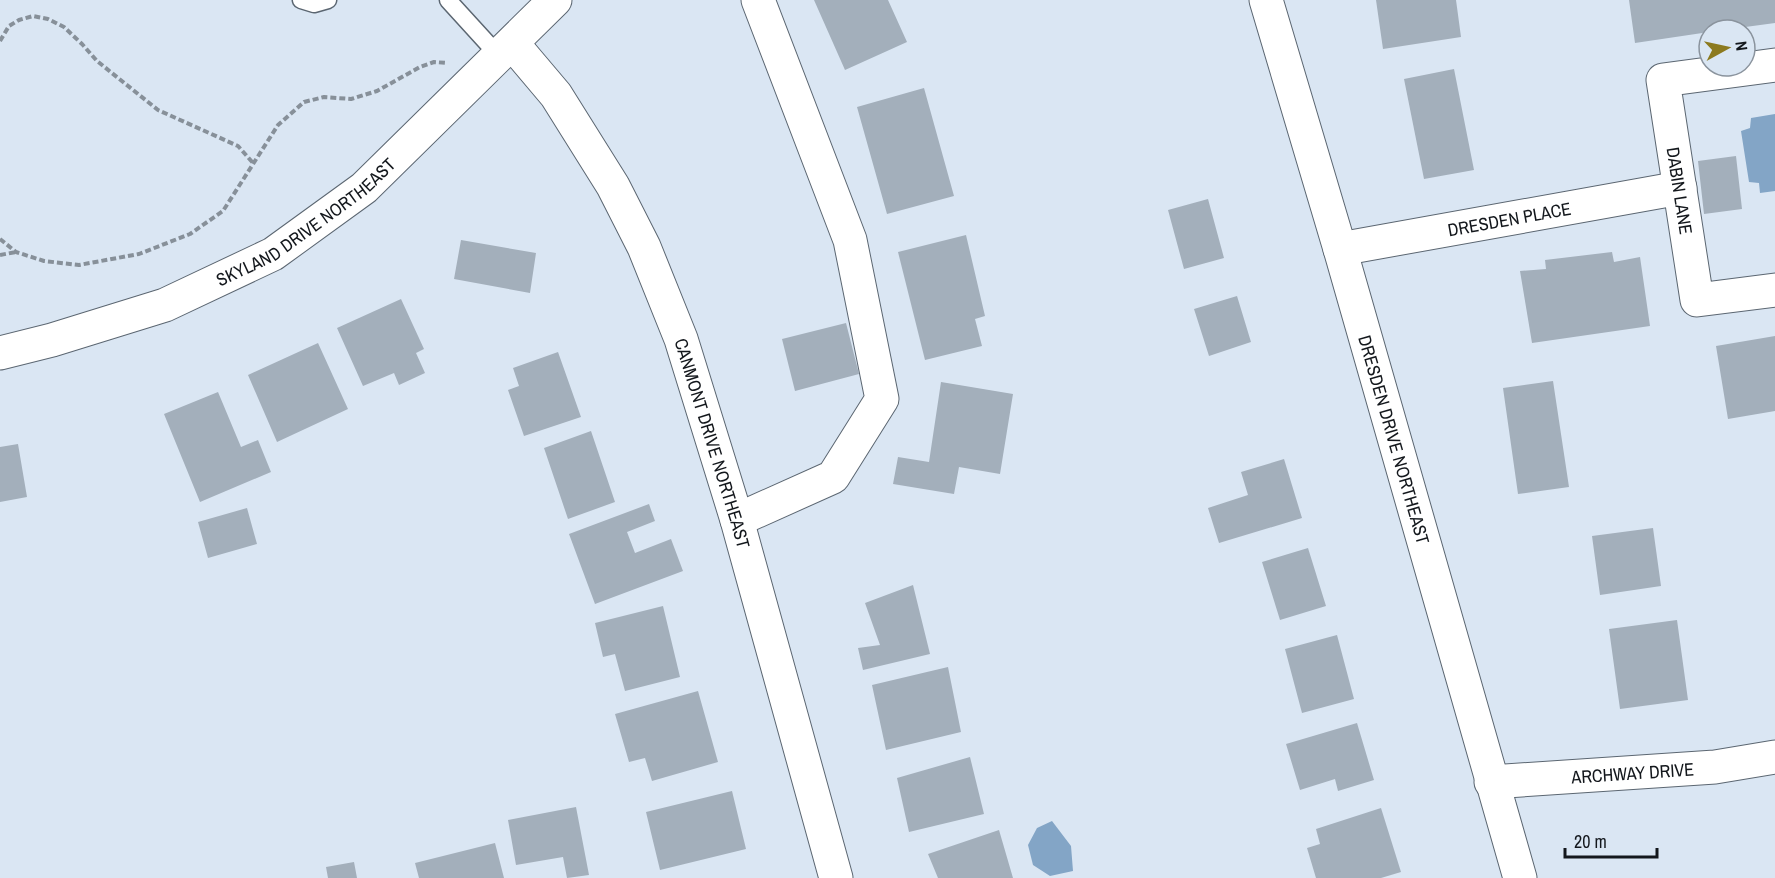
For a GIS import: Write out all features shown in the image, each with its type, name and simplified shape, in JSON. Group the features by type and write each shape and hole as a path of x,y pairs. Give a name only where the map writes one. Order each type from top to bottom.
{"street":[{"name":"SKYLAND DRIVE NORTHEAST","path":"0,353 52,340 165,305 273,254 364,188 555,0"},
{"path":"736,520 833,477 882,399 850,240 758,0"},
{"name":"DRESDEN DRIVE NORTHEAST","path":"1266,0 1340,249 1520,878"},
{"name":"CANMONT DRIVE NORTHEAST","path":"506,49 556,95 613,186 644,247 681,339 736,520 836,878"},
{"name":"DABIN LANE","path":"1775,65 1663,80 1697,300 1775,290"},
{"name":"DRESDEN PLACE","path":"1340,249 1680,188"},
{"name":"ARCHWAY DRIVE","path":"1491,782 1715,767 1775,757"}],"lane":[{"path":"302,0 314,4 328,0"},
{"path":"448,0 506,49"}],"path":[{"path":"0,41 9,26 19,20 33,16 48,19 64,27 97,61 158,110 238,146 253,163"},
{"path":"0,239 16,252 44,261 79,265 139,254 190,234 223,211 278,125 304,102 324,97 351,99 377,91 420,67 434,62 452,63"},
{"path":"0,255 16,252"}],"water":[{"path":"1775,114 1775,191 1760,193 1759,183 1749,182 1741,131 1750,128 1751,118"},
{"path":"1052,821 1071,846 1073,871 1050,876 1033,865 1028,845 1037,828"}],"building":[{"path":"814,0 888,0 907,42 845,70"},
{"path":"1376,0 1456,0 1461,37 1383,49"},
{"path":"1629,0 1775,0 1775,23 1757,25 1757,18 1697,18 1697,34 1635,43"},
{"path":"1454,69 1474,170 1424,179 1404,79"},
{"path":"924,88 954,196 887,214 857,107"},
{"path":"1736,156 1742,209 1704,214 1698,161"},
{"path":"1208,199 1224,258 1184,269 1168,210"},
{"path":"966,235 985,316 975,319 982,346 925,360 898,252"},
{"path":"461,240 536,253 530,293 454,279"},
{"path":"1612,252 1614,262 1640,257 1650,326 1532,343 1520,271 1546,269 1545,260"},
{"path":"1237,296 1251,342 1209,356 1194,309"},
{"path":"401,299 424,349 416,353 425,373 399,385 394,373 363,386 337,328"},
{"path":"846,323 859,374 795,391 782,339"},
{"path":"1775,336 1775,411 1728,419 1716,346"},
{"path":"318,343 348,409 277,442 248,375"},
{"path":"558,352 581,417 524,436 508,390 519,386 513,368"},
{"path":"1553,381 1569,487 1518,494 1503,388"},
{"path":"941,382 1013,394 1000,474 959,467 954,494 893,484 898,457 929,462"},
{"path":"218,392 241,447 258,440 271,472 200,502 164,414"},
{"path":"591,431 615,502 568,519 544,448"},
{"path":"18,444 27,497 0,502 0,447"},
{"path":"1284,459 1302,518 1219,543 1208,508 1248,495 1241,472"},
{"path":"649,504 655,521 627,532 635,553 671,539 683,571 595,604 569,534"},
{"path":"247,508 257,544 208,558 198,522"},
{"path":"1653,528 1661,586 1600,595 1592,536"},
{"path":"1308,548 1326,606 1280,620 1262,562"},
{"path":"913,585 930,654 863,670 858,648 880,645 865,603"},
{"path":"663,606 680,677 625,691 615,654 603,657 595,623"},
{"path":"1677,620 1688,700 1620,709 1609,629"},
{"path":"1337,635 1354,699 1302,713 1285,649"},
{"path":"948,667 961,732 886,750 872,685"},
{"path":"698,691 718,762 652,781 645,758 629,762 615,714"},
{"path":"1357,723 1374,780 1338,791 1335,779 1300,790 1286,744"},
{"path":"970,757 984,814 909,832 897,778"},
{"path":"732,791 746,849 660,870 646,812"},
{"path":"576,807 589,875 567,878 563,857 516,865 508,820"},
{"path":"1381,808 1401,872 1381,878 1316,878 1307,848 1320,844 1316,829"},
{"path":"999,830 1013,878 938,878 928,854"},
{"path":"495,843 504,878 419,878 415,863"},
{"path":"354,862 357,878 328,878 326,867"}]}
